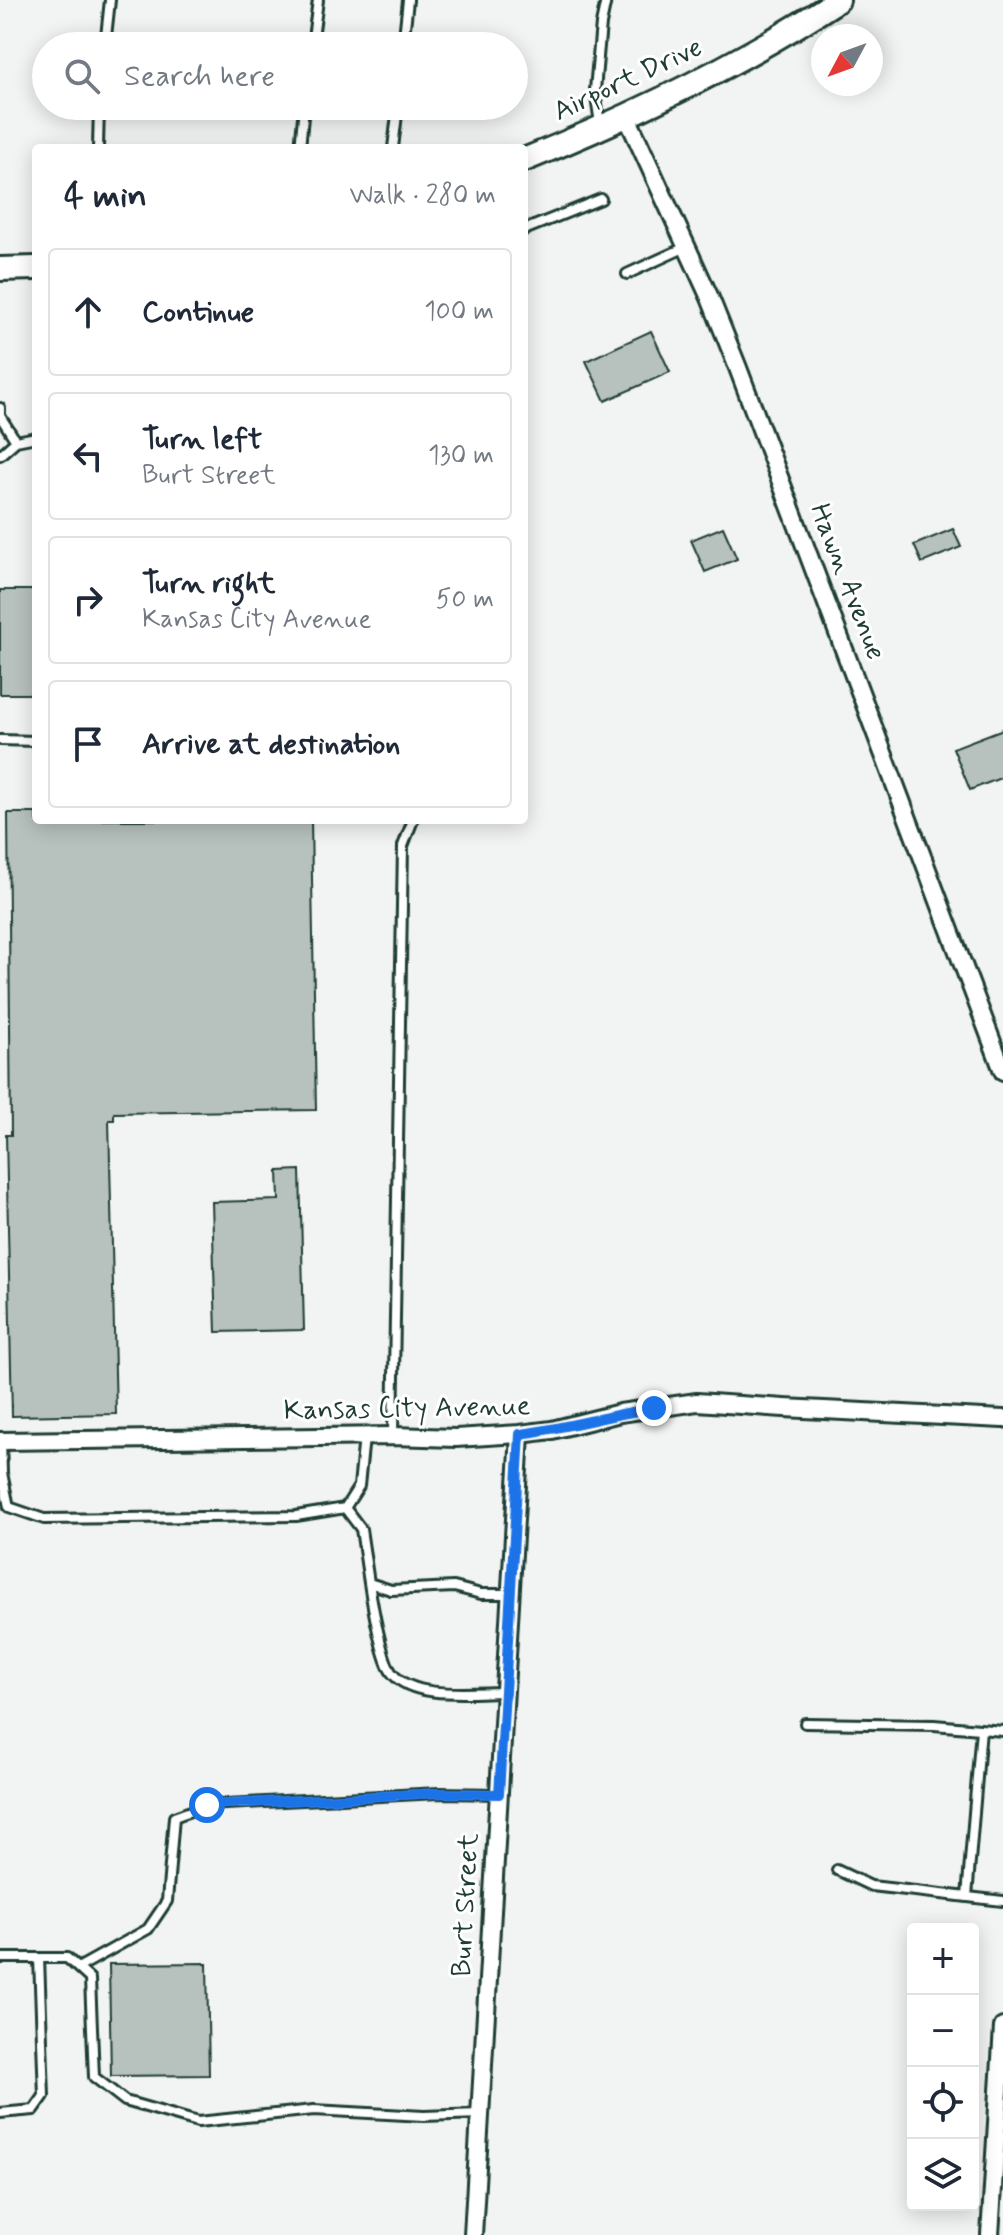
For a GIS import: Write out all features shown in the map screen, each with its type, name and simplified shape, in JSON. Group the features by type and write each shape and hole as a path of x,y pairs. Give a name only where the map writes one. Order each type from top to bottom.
{"street":[{"name":"Airport Drive","path":"528,158 627,117 741,59 838,0"},
{"name":"Hawn Avenue","path":"627,117 738,368 1003,1071"},
{"path":"0,269 32,268"},
{"name":"Kansas City Avenue","path":"1,1441 393,1436 456,1438 552,1430 620,1413 697,1402 1003,1419"},
{"name":"Burt Street","path":"473,2235 520,1434"},
{"path":"990,2235 997,2208 1003,2027"}],"lane":[{"path":"107,32 110,0"},
{"path":"314,32 318,0"},
{"path":"405,32 408,0"},
{"path":"601,129 595,90 606,0"},
{"path":"98,144 99,120"},
{"path":"300,144 303,120"},
{"path":"393,144 396,120"},
{"path":"528,228 601,199"},
{"path":"627,274 686,246"},
{"path":"0,408 0,416 16,441"},
{"path":"0,455 16,441 32,438"},
{"path":"0,740 32,741"},
{"path":"393,1436 403,846 411,824"},
{"path":"1,1441 2,1473 9,1507 44,1519 296,1516 345,1508 359,1486 364,1437"},
{"path":"345,1508 361,1529 369,1583 390,1672 402,1683 420,1691 505,1692"},
{"path":"369,1583 391,1590 454,1587 481,1594 510,1594"},
{"path":"805,1723 934,1725 1003,1731"},
{"path":"967,1897 981,1729"},
{"path":"78,1968 148,1929 167,1901 174,1817 207,1805 439,1793 499,1794"},
{"path":"837,1870 871,1886 1003,1901"},
{"path":"0,1958 67,1958 90,1979 94,2077 125,2101 198,2122 314,2110 424,2116 480,2114"},
{"path":"0,2113 34,2110 44,2096 39,1958"}],"building":[{"path":"651,331 670,372 605,401 586,361"},
{"path":"723,527 737,559 705,572 691,540"},
{"path":"953,529 961,547 922,563 914,545"},
{"path":"0,590 32,590 32,694 0,694"},
{"path":"1003,729 1003,777 970,790 953,748"},
{"path":"8,813 32,813 32,824 311,824 316,1110 114,1113 114,1120 109,1120 116,1414 12,1416 6,1135 11,1135"},
{"path":"300,1170 304,1330 216,1332 212,1202 279,1200 278,1171"},
{"path":"207,1963 209,2075 111,2076 109,1964"}],"route":[{"path":"207,1805 439,1793 499,1794 520,1434 654,1408"}]}
